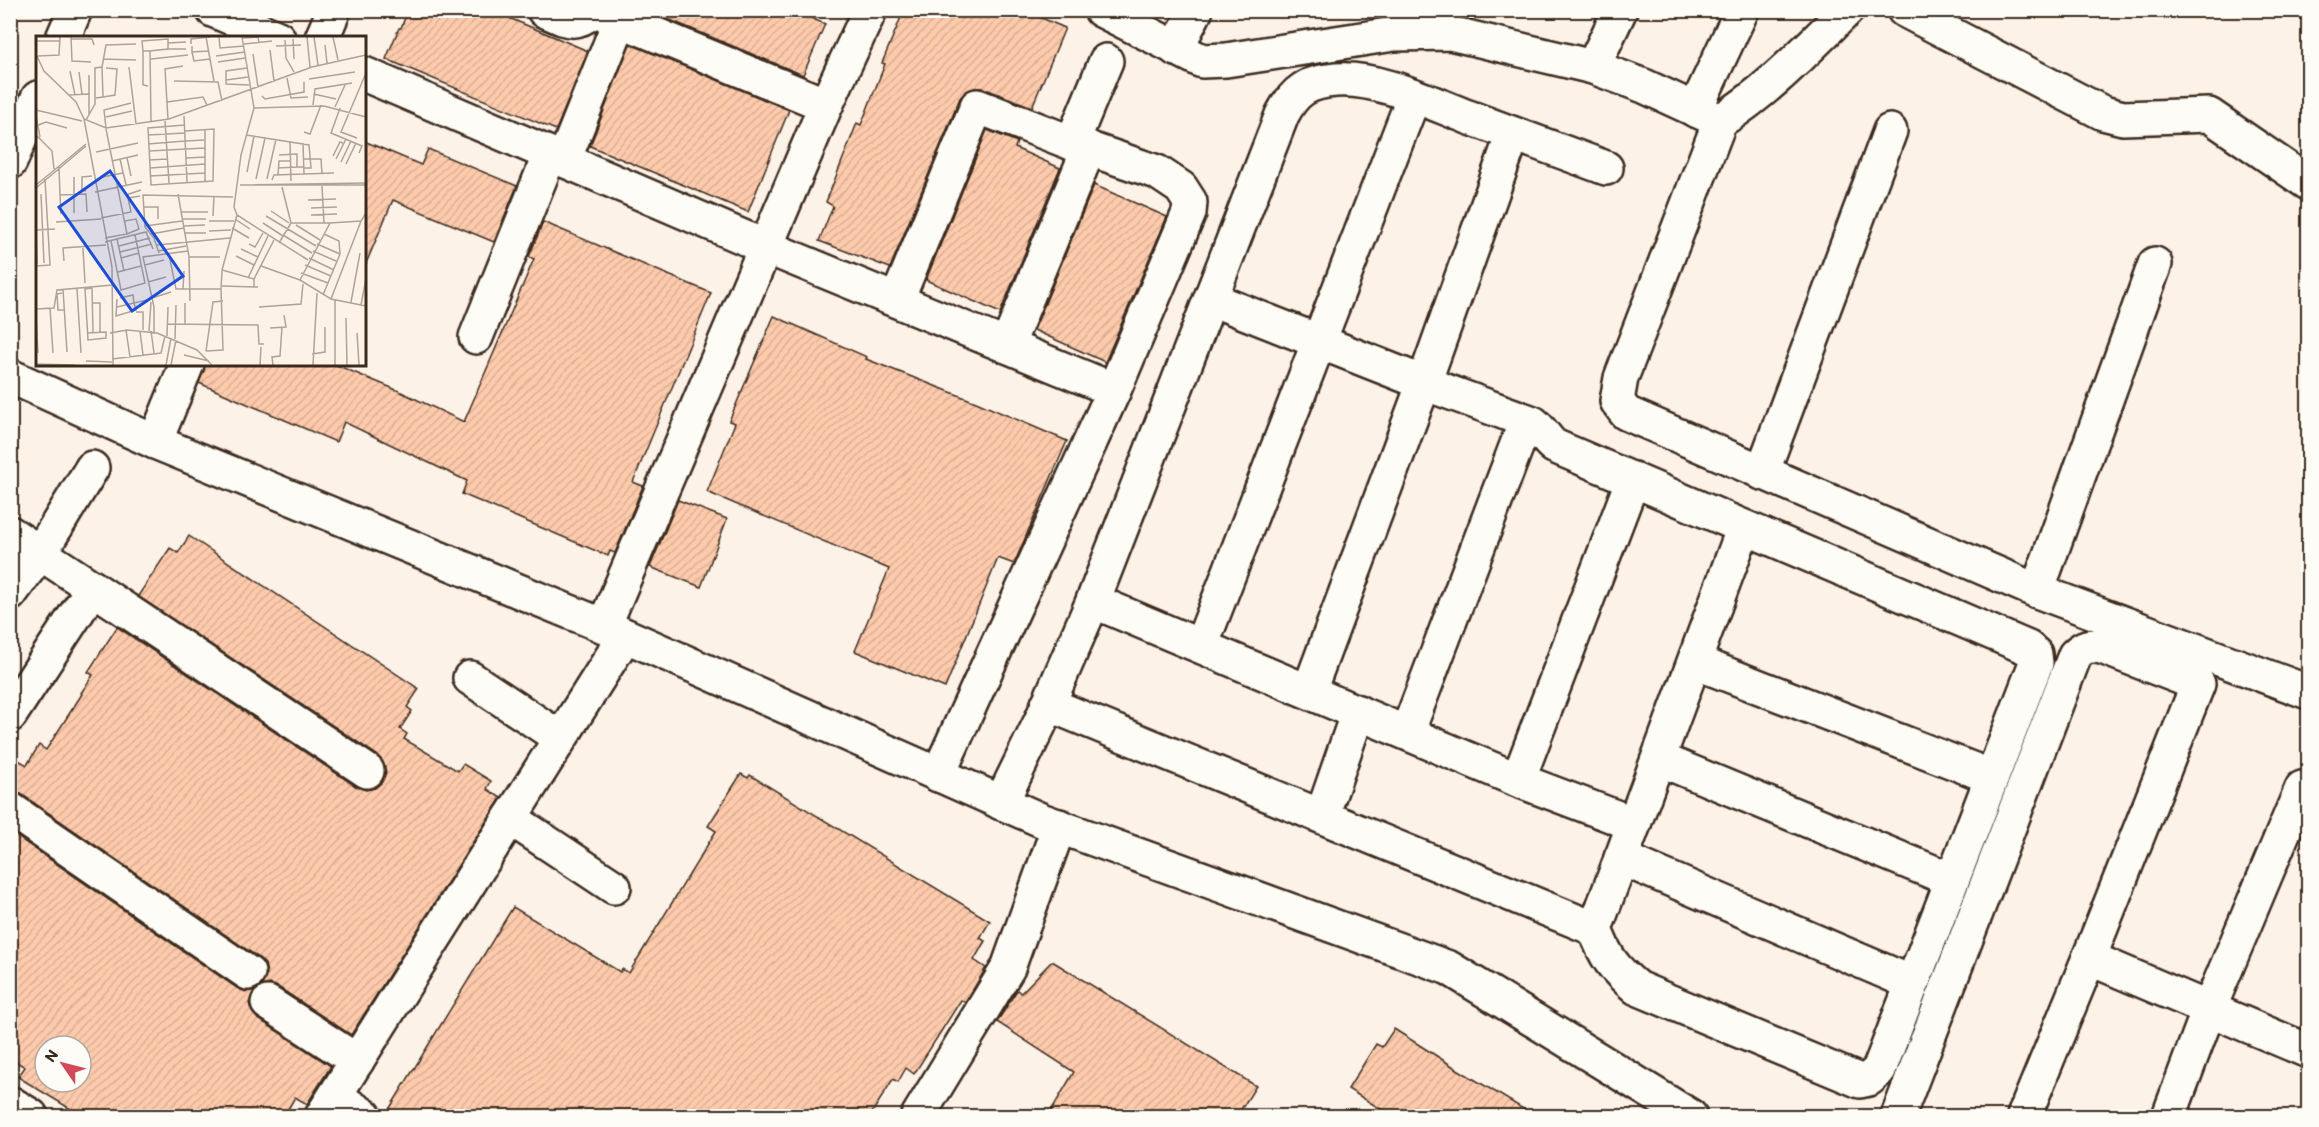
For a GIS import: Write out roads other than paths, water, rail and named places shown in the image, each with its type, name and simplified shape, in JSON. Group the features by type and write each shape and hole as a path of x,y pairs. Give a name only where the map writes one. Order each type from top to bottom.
{"street":[{"path":"64,36 75,10"},
{"path":"213,10 273,36"},
{"path":"323,36 334,10"},
{"path":"544,10 570,21 579,21 604,14 826,105"},
{"path":"365,1116 328,1106 560,738 615,631 766,247 826,105 870,10"},
{"path":"1101,10 1202,61 1226,60 1394,33 1450,33 1593,68 1644,86 1707,115 1742,108 1847,10"},
{"path":"1176,49 1196,10"},
{"path":"1354,40 1369,10"},
{"path":"1593,68 1620,10"},
{"path":"1742,10 1621,378 1617,401 1626,413 2037,591 2308,692"},
{"path":"1904,10 2103,113 2123,118 2209,114 2308,183"},
{"path":"476,337 557,157 604,14"},
{"path":"1007,346 1080,146 1106,62"},
{"path":"366,75 766,247 1114,390"},
{"path":"1001,802 1094,601 1282,115 1292,97 1312,84 1336,80 1362,80 1414,96 1606,168"},
{"path":"1201,646 1414,96"},
{"path":"10,162 36,103"},
{"path":"897,300 977,106 1080,146 1156,172 1181,189 1190,202 1189,213 1114,390 938,775"},
{"path":"1762,472 1890,131"},
{"path":"1309,692 1424,383 1513,134"},
{"path":"2037,591 2155,264"},
{"path":"1211,298 1526,421 1540,429 1554,446 2028,648 2034,654 2036,663 1879,1070 1869,1079 1860,1081 1636,988 1618,972 1604,954 1595,929 1744,527"},
{"path":"155,442 186,366"},
{"path":"10,376 155,442 615,631 938,775 1059,826 1449,968 1690,1116"},
{"path":"1407,733 1526,421"},
{"path":"10,594 40,553 92,468"},
{"path":"1518,780 1633,479"},
{"path":"10,533 367,771"},
{"path":"10,715 93,588"},
{"path":"1094,601 1518,780 1634,824"},
{"path":"1898,1116 2075,655 2082,647 2090,645 2102,647 2198,684 2024,1116"},
{"path":"1695,662 1992,777"},
{"path":"470,678 560,738"},
{"path":"1048,704 1595,929"},
{"path":"1322,816 1358,712"},
{"path":"1659,759 1952,880"},
{"path":"2169,1116 2209,1010 2302,788"},
{"path":"10,809 248,973"},
{"path":"510,818 614,886"},
{"path":"918,1116 1008,968 1059,826"},
{"path":"1621,858 1912,983"},
{"path":"2089,958 2308,1051"},
{"path":"268,1003 357,1061"},
{"path":"10,1103 31,1116"}]}
